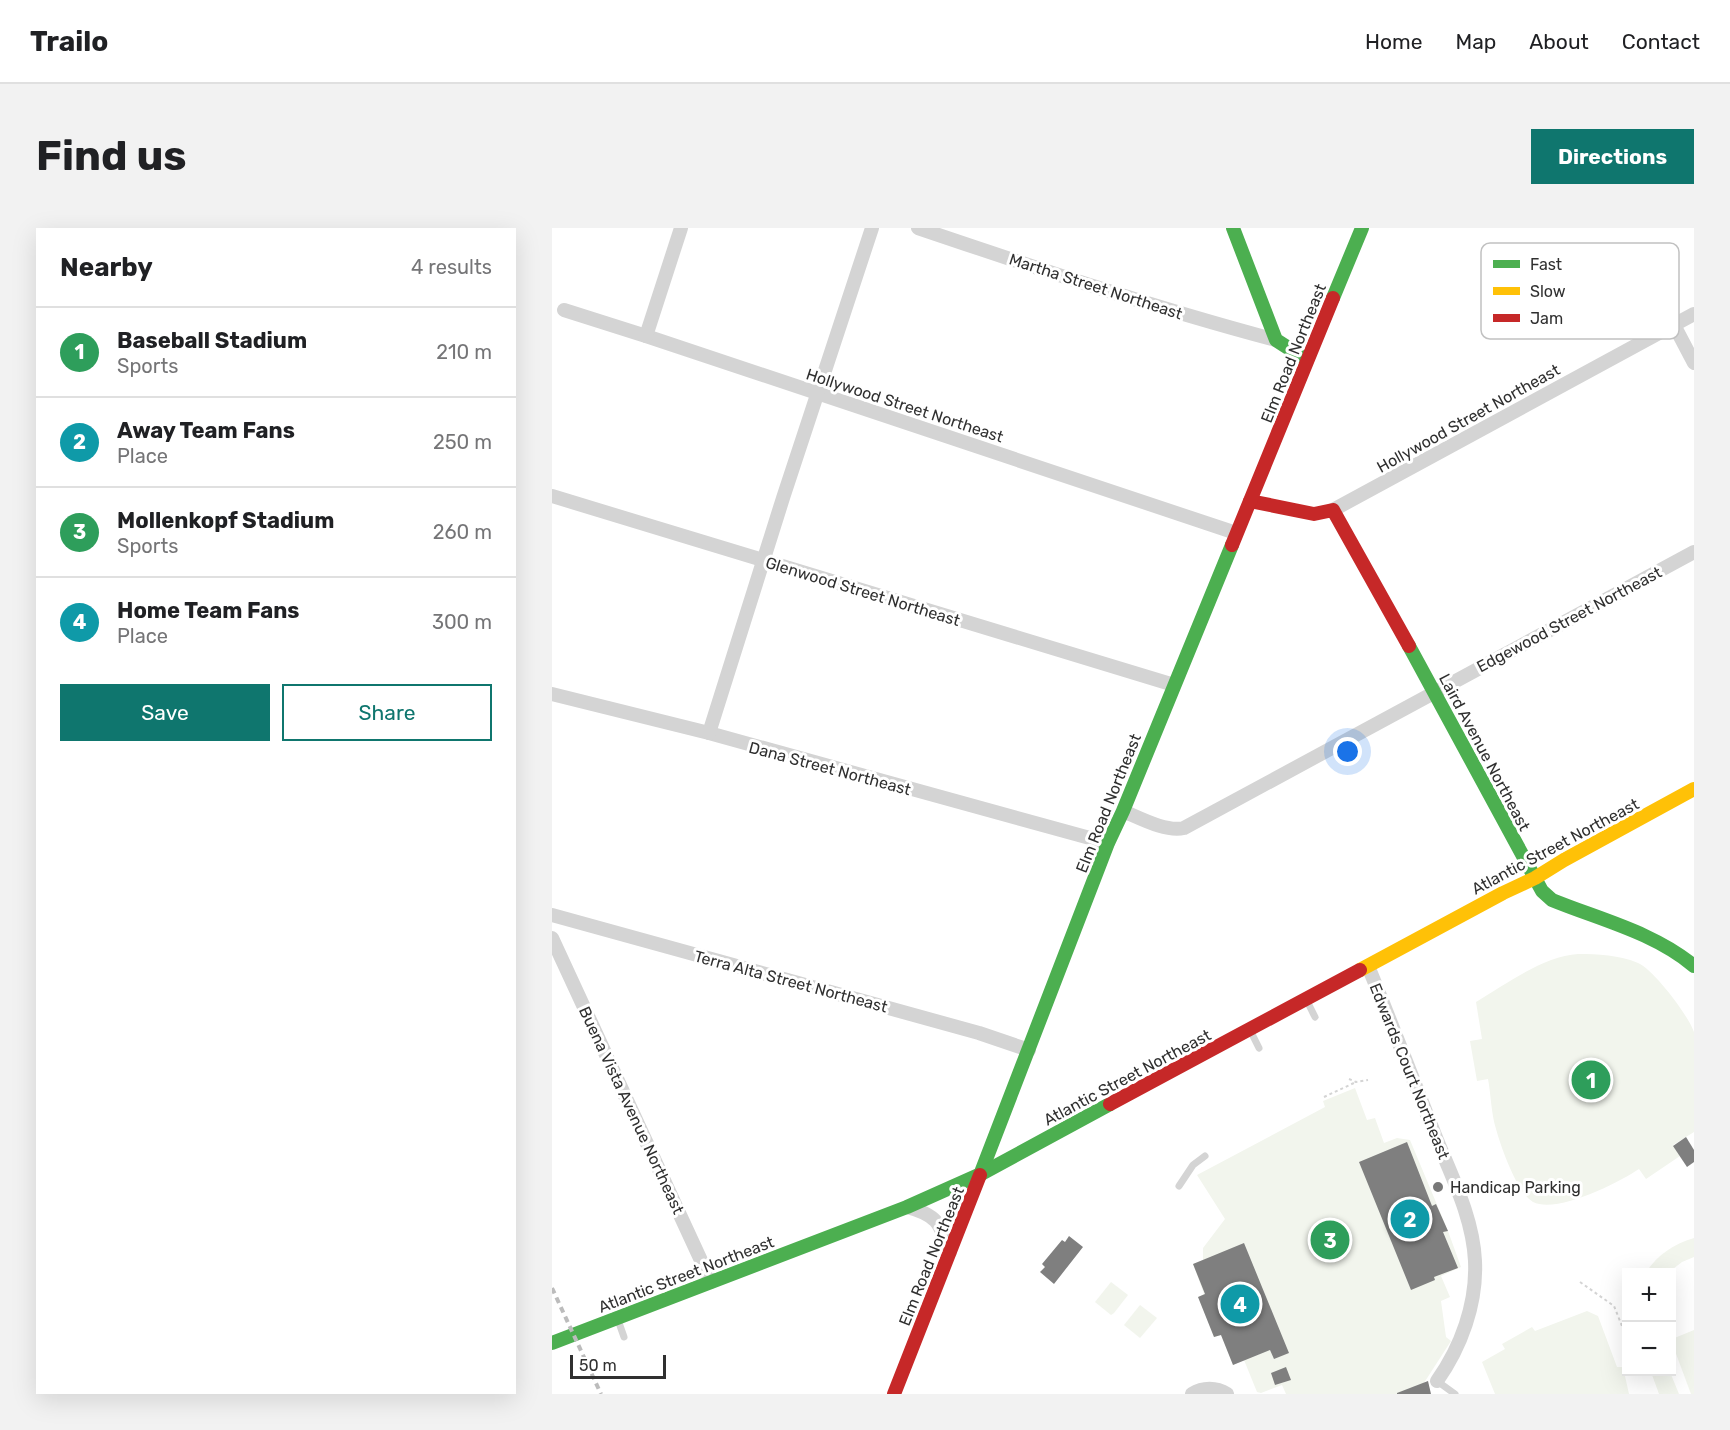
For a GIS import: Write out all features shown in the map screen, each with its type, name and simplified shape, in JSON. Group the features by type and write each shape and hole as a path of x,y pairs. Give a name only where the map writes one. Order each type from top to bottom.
{"street":[{"path":"646,336 681,228"},
{"path":"709,734 872,228"},
{"name":"Martha Street Northeast","path":"918,228 1067,278 1276,340"},
{"path":"1233,228 1276,340 1307,360"},
{"name":"Elm Road Northeast","path":"894,1394 1108,843 1362,228"},
{"name":"Hollywood Street Northeast","path":"564,310 1236,533"},
{"name":"Hollywood Street Northeast","path":"1679,322 1694,314"},
{"path":"1679,334 1694,363"},
{"name":"Hollywood Street Northeast","path":"1250,501 1314,514 1333,510 1648,339"},
{"name":"Glenwood Street Northeast","path":"552,496 1173,685"},
{"name":"Laird Avenue Northeast","path":"1333,510 1542,891 1552,900 1627,928 1680,954 1694,966"},
{"name":"Edgewood Street Northeast","path":"1123,811 1176,830 1184,828 1694,552"},
{"name":"Dana Street Northeast","path":"552,694 709,734 1108,843"},
{"name":"Atlantic Street Northeast","path":"552,1343 907,1207 981,1174 1503,892 1534,878 1694,789"},
{"name":"Terra Alta Street Northeast","path":"552,915 988,1035 1029,1050"},
{"name":"Buena Vista Avenue Northeast","path":"552,938 711,1282"},
{"name":"Edwards Court Northeast","path":"1368,966 1461,1200 1473,1245 1475,1269 1467,1320 1452,1358 1437,1381"},
{"path":"907,1207 933,1217 941,1226 950,1252"},
{"path":"1192,1394 1199,1389 1212,1388 1227,1394"}],"lane":[{"path":"1306,1000 1315,1017"},
{"path":"1250,1030 1259,1048"},
{"path":"1179,1186 1193,1165 1205,1156"},
{"path":"617,1318 624,1337"},
{"path":"1437,1381 1455,1394"}],"path":[{"path":"1349,1079 1356,1083"},
{"path":"1324,1097 1368,1080"},
{"path":"1580,1282 1614,1306 1622,1326"}],"shaded area":[{"path":"1578,954 1616,957 1631,960 1645,967 1670,994 1691,1024 1694,1032 1694,1132 1673,1145 1680,1156 1646,1179 1639,1169 1617,1182 1572,1201 1544,1205 1533,1202 1527,1197 1510,1169 1494,1123 1488,1079 1477,1081 1470,1041 1482,1039 1476,1002 1539,965"},
{"path":"1355,1088 1367,1120 1375,1118 1384,1143 1397,1138 1410,1140 1448,1231 1461,1267 1441,1276 1450,1297 1441,1301 1446,1337 1451,1341 1422,1386 1399,1394 1286,1394 1282,1385 1261,1393 1257,1392 1244,1360 1233,1365 1221,1335 1214,1337 1198,1297 1204,1294 1193,1264 1203,1260 1203,1248 1225,1219 1197,1175 1325,1107 1323,1101"},
{"path":"1694,1238 1694,1257 1674,1268 1649,1268 1656,1260 1679,1243"},
{"path":"1111,1282 1128,1295 1111,1315 1095,1302"},
{"path":"1140,1305 1157,1318 1140,1338 1124,1325"},
{"path":"1587,1311 1598,1316 1617,1367 1622,1367 1622,1376 1625,1376 1629,1394 1495,1394 1482,1362 1505,1349 1502,1344 1532,1327 1535,1331"},
{"path":"1694,1330 1694,1394 1691,1394 1676,1354 1676,1337"},
{"path":"1652,1376 1672,1376 1679,1394 1659,1394"}],"building":[{"path":"1686,1137 1694,1150 1694,1162 1687,1167 1673,1146"},
{"path":"1407,1142 1432,1206 1436,1204 1448,1231 1443,1232 1458,1268 1434,1277 1435,1280 1411,1290 1359,1162"},
{"path":"1069,1236 1083,1247 1054,1284 1040,1272 1045,1267 1042,1264 1062,1240 1065,1242"},
{"path":"1244,1243 1289,1353 1274,1359 1270,1350 1233,1365 1221,1335 1214,1337 1198,1297 1205,1294 1193,1264"},
{"path":"1286,1367 1291,1380 1275,1385 1271,1373"},
{"path":"1428,1381 1431,1394 1397,1394 1397,1393"}],"railway":[{"path":"552,1288 601,1394"}],"traffic: fast":[{"path":"1233,228 1276,340 1307,360"},
{"path":"1333,298 1362,228"},
{"path":"980,1175 1108,843 1232,545"},
{"path":"1409,646 1542,891 1552,900 1644,935 1694,966"},
{"path":"552,1343 907,1207 981,1174 1110,1104"}],"traffic: slow":[{"path":"1360,970 1535,878 1694,789"}],"traffic: jam":[{"path":"1232,545 1333,298"},
{"path":"1250,501 1314,514 1333,510 1409,646"},
{"path":"1110,1104 1360,970"},
{"path":"894,1394 980,1175"}],"place":[{"name":"Baseball Stadium","path":"1591,1080"},
{"name":"Handicap Parking","path":"1438,1187"},
{"name":"Away Team Fans","path":"1410,1219"},
{"name":"Mollenkopf Stadium","path":"1330,1240"},
{"name":"Home Team Fans","path":"1240,1304"}]}
